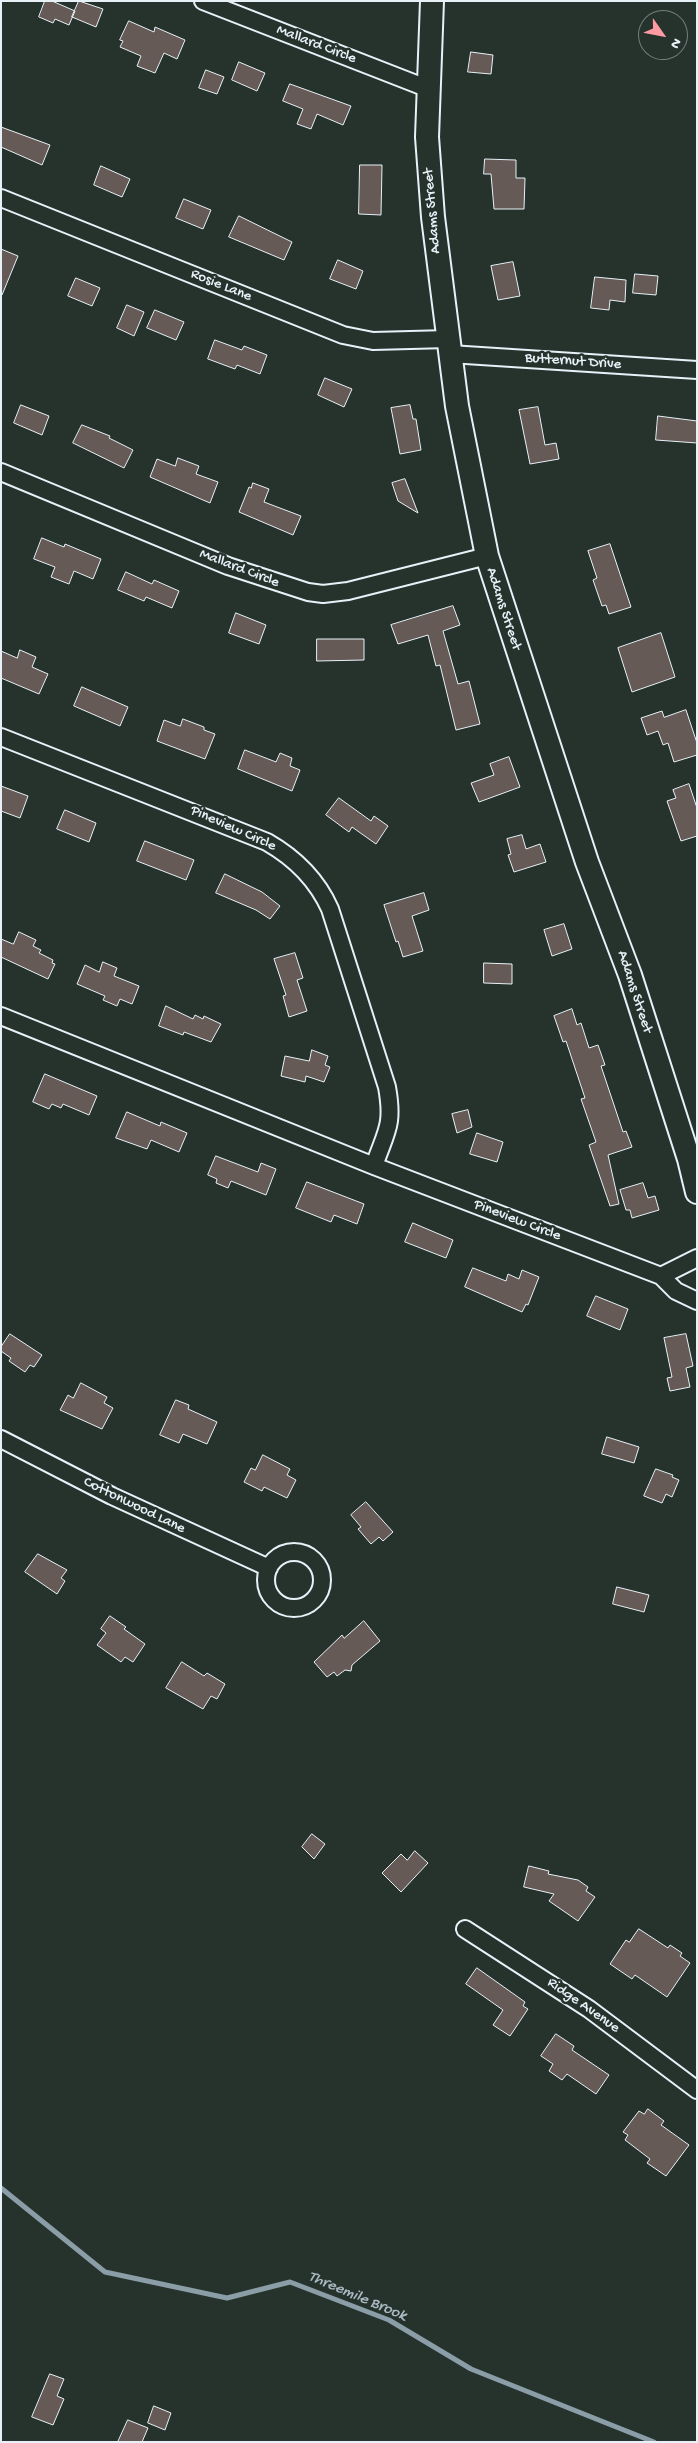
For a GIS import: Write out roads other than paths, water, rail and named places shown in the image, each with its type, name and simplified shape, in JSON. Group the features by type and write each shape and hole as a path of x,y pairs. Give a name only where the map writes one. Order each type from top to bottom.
{"street":[{"name":"Mallard Circle","path":"203,1 429,89"},
{"name":"Adams Street","path":"432,1 427,138 433,217 458,406 487,556 587,862 630,975 689,1159 697,1192"},
{"name":"Rosie Lane","path":"1,198 343,335 373,341 449,346"},
{"name":"Butternut Drive","path":"449,346 697,370"},
{"name":"Mallard Circle","path":"1,472 228,566 308,592 323,594 348,591 487,556"},
{"name":"Pineview Circle","path":"1,737 254,836 280,850 311,878 324,895 330,909 387,1087 391,1113 389,1126 374,1166"},
{"name":"Pineview Circle","path":"1,1016 374,1166 661,1276 676,1291 697,1301"},
{"path":"661,1276 697,1258"},
{"name":"Cottonwood Lane","path":"1,1439 112,1496 269,1568"},
{"name":"Ridge Avenue","path":"465,1929 589,2009 697,2090"}],"waterway":[{"name":"Threemile Brook","path":"1,2188 105,2272 227,2298 290,2282 389,2320 471,2369 654,2442"}]}
